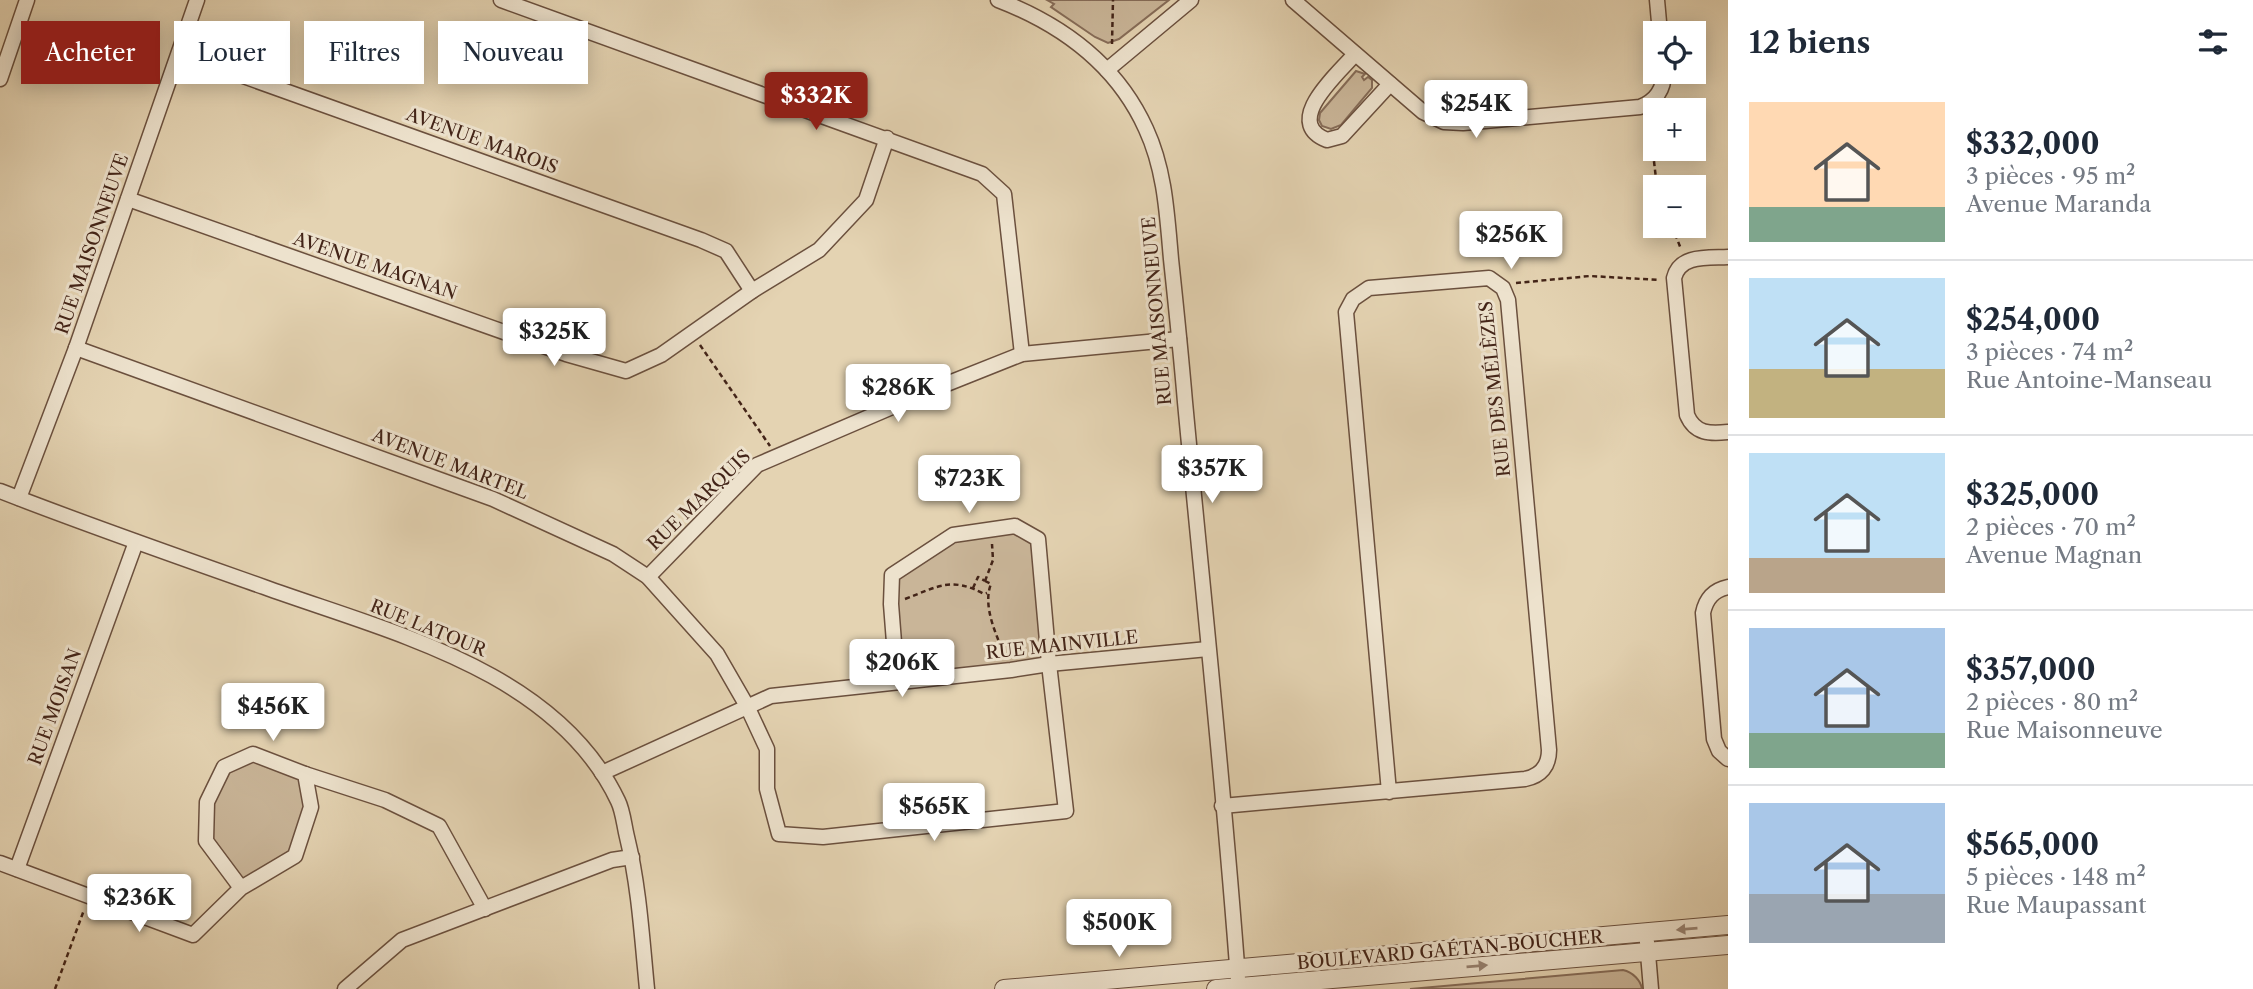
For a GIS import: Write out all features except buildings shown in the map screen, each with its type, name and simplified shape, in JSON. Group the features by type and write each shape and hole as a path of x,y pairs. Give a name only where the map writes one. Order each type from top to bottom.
{"street":[{"path":"0,79 27,0"},
{"name":"RUE MAISONNEUVE","path":"190,21 197,0"},
{"path":"500,0 982,174 1004,194 1022,354"},
{"name":"RUE MAISONNEUVE","path":"998,0 1035,15 1063,31 1090,52 1121,86 1140,116 1161,170 1238,987"},
{"path":"1107,70 1191,0"},
{"path":"1293,0 1390,84 1439,121 1456,124 1640,107 1649,103 1660,92 1662,84"},
{"path":"1657,0 1659,21"},
{"path":"1355,54 1310,108 1310,124 1317,134 1327,139 1342,136 1390,84"},
{"name":"RUE MAISONNEUVE","path":"19,498 76,348 174,67"},
{"name":"AVENUE MAROIS","path":"266,84 701,240 726,251 752,291"},
{"name":"AVENUE MAGNAN","path":"128,199 566,354 626,370 661,355 752,291 819,250 866,200 887,138"},
{"path":"1728,257 1688,260 1678,267 1674,278 1687,415 1693,426 1700,431 1728,432"},
{"name":"RUE DES MÉLÈZES","path":"1222,806 1389,792 1530,778 1542,771 1549,759 1508,300 1500,285 1489,278 1369,288 1356,295 1346,312 1389,792"},
{"name":"RUE MARQUIS","path":"648,576 757,465 1022,354 1179,339"},
{"name":"AVENUE MARTEL","path":"76,348 494,499 613,554 648,576 717,654 747,706 767,749 767,789 779,834 823,837 1066,811 1049,664"},
{"name":"RUE LATOUR","path":"0,491 426,645 486,671 532,700 571,735 602,773 619,803 632,856 647,989"},
{"path":"897,681 891,604 892,575 953,535 1015,526 1038,539 1049,664"},
{"name":"RUE MOISAN","path":"17,869 136,542"},
{"path":"1728,587 1720,589 1710,597 1703,613 1714,739 1719,751 1728,759"},
{"name":"RUE MAINVILLE","path":"602,773 771,696 1208,649"},
{"path":"241,888 206,841 207,802 224,766 253,754 384,800 439,825 485,909"},
{"path":"0,863 193,935 241,888 295,856 311,807 305,774"},
{"path":"345,989 402,940 612,860 632,856"},
{"name":"BOULEVARD GAÉTAN-BOUCHER","path":"1004,989 1728,925"},
{"path":"1646,933 1651,989"},
{"name":"BOULEVARD GAÉTAN-BOUCHER","path":"1216,989 1728,944"}],"path":[{"path":"1112,44 1113,0"},
{"path":"1677,238 1682,251"},
{"path":"1516,283 1590,276 1663,281"},
{"path":"692,334 777,457"},
{"path":"985,581 993,560 991,530"},
{"path":"973,588 978,578 991,584 987,593 994,628 1011,670"},
{"path":"891,604 949,583 987,593"},
{"path":"55,989 89,897"}],"shaded area":[{"path":"1047,0 1169,0 1119,39 1108,43 1051,7 1054,4"},
{"path":"1356,71 1365,74 1362,77 1364,80 1368,77 1372,80 1372,88 1341,125 1331,129 1322,126 1320,113"},
{"path":"1015,526 1038,539 1049,664 897,681 892,575 953,535"},
{"path":"253,754 305,774 311,807 295,856 241,888 206,841 207,802 224,767"},
{"path":"1623,970 1636,977 1642,989 1410,989"}]}
